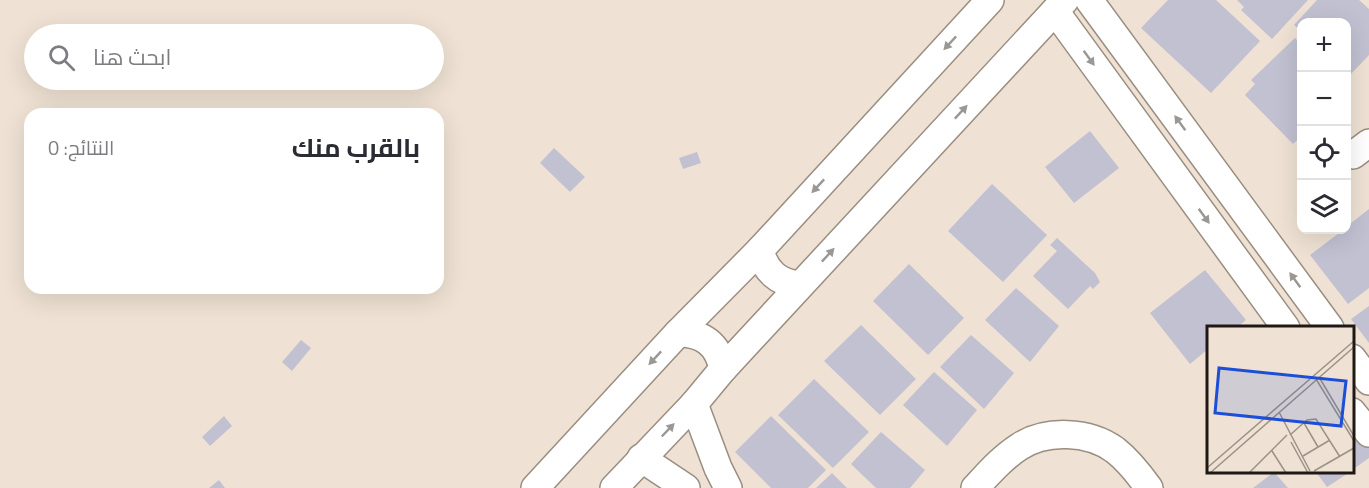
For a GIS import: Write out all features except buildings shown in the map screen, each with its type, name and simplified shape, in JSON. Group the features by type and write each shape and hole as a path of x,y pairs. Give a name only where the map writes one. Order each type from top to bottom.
{"street":[{"path":"535,488 678,333 760,250 990,0"},
{"path":"1089,0 1329,326"},
{"path":"614,488 1060,5 1285,326"},
{"path":"760,250 762,259 773,275 791,284 800,285"},
{"path":"678,333 689,333 708,342 716,349 723,369"},
{"path":"1354,359 1369,381"},
{"path":"1354,405 1369,392"},
{"path":"694,404 728,488"},
{"path":"1354,413 1369,433"},
{"path":"975,488 1001,460 1021,445 1043,436 1068,434 1092,438 1114,449 1132,465 1149,488"},
{"path":"641,458 686,488"}]}
